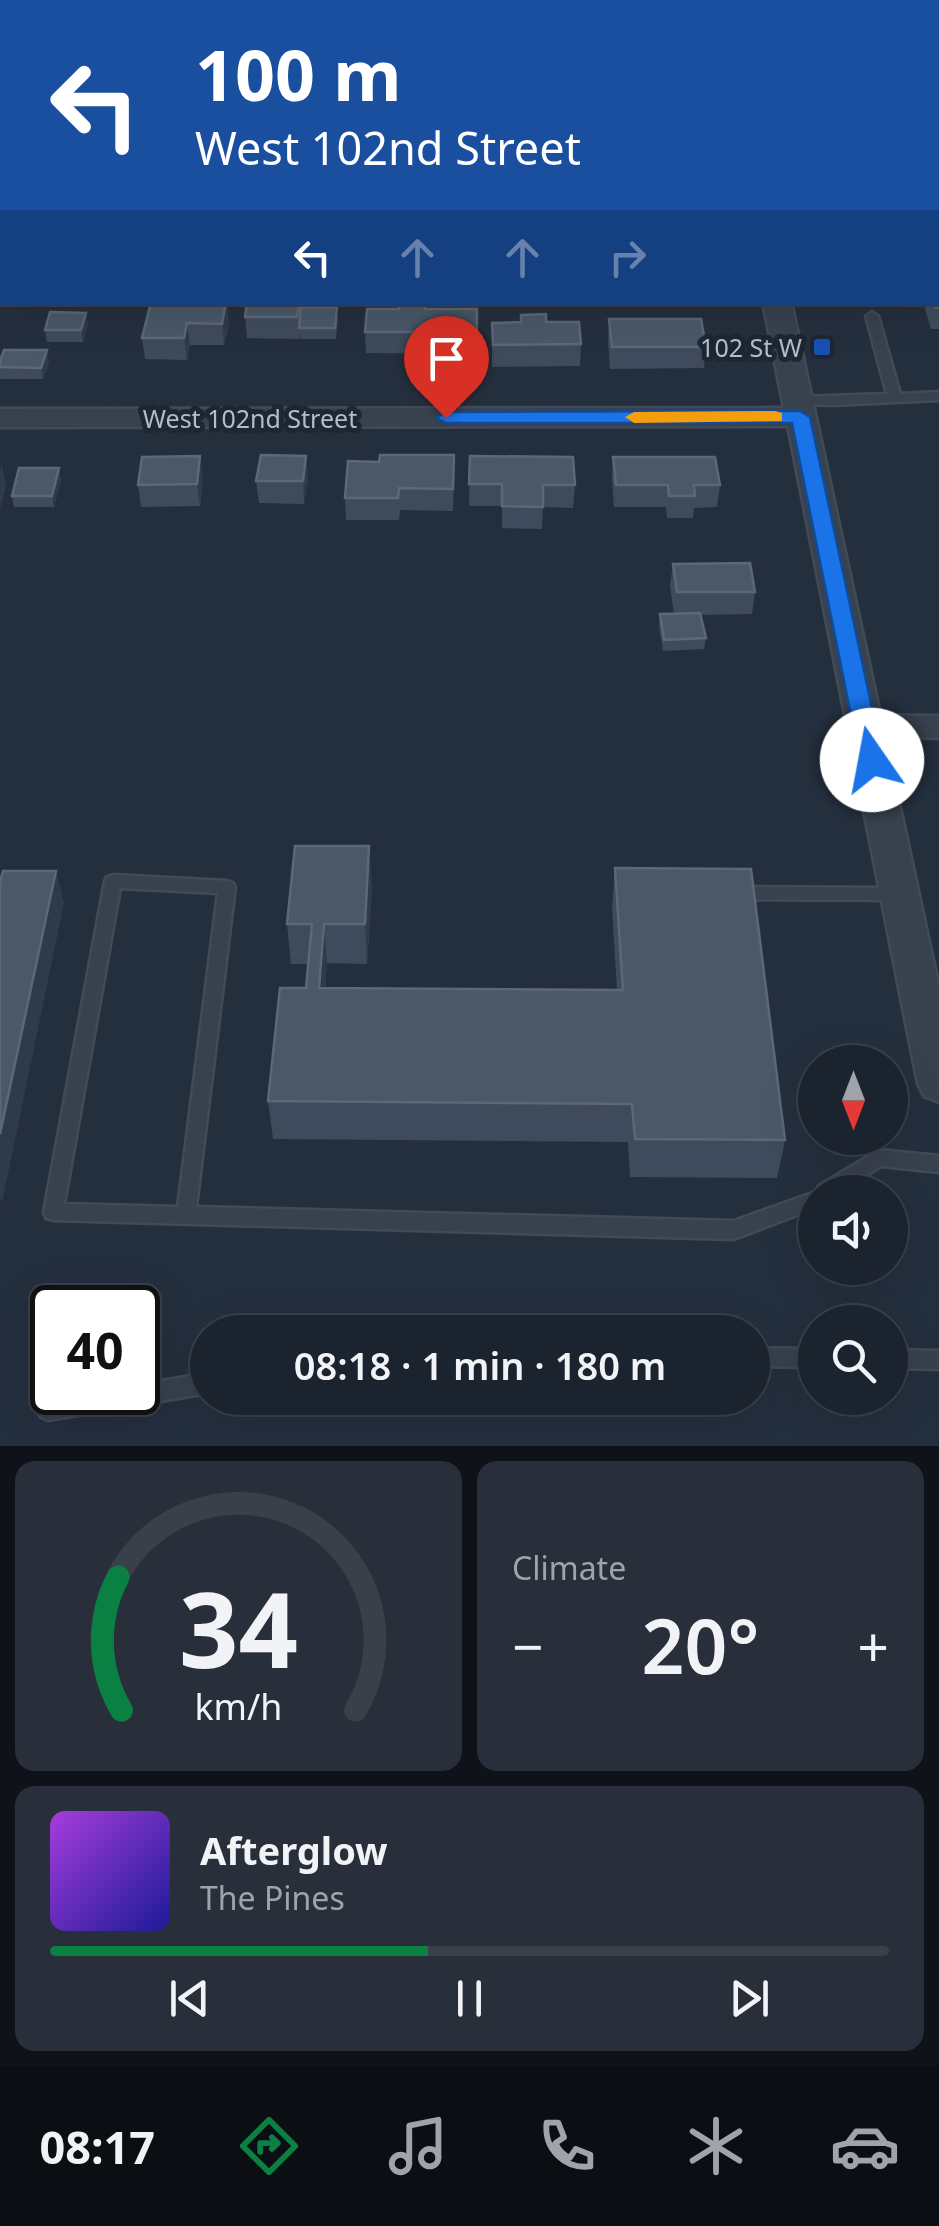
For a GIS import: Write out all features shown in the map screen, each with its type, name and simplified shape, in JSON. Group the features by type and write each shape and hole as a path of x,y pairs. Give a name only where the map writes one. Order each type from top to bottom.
{"street":[{"path":"778,305 939,1084"},
{"name":"West 102nd Street","path":"0,418 799,409"},
{"path":"865,726 939,727"}],"lane":[{"path":"872,316 894,396"},
{"path":"799,409 857,402 872,396 939,396"},
{"path":"186,1216 226,887 113,882 53,1212 186,1216 734,1230 798,1206"},
{"path":"717,892 900,894"},
{"path":"852,1175 878,1158 939,1164"},
{"path":"770,1357 798,1358"},
{"path":"908,1359 939,1360"},
{"path":"160,1391 190,1386"}],"building":[{"path":"150,305 225,305 222,324 187,323 184,338 142,338"},
{"path":"247,305 299,305 297,317 245,317"},
{"path":"399,305 425,305 425,309 477,309 477,332 365,332 367,309 399,309"},
{"path":"301,307 337,307 335,328 299,328"},
{"path":"50,312 86,313 81,330 45,330"},
{"path":"546,314 546,322 579,322 581,344 493,345 492,323 521,322 521,315"},
{"path":"609,319 701,319 706,347 612,347"},
{"path":"4,350 47,350 41,368 0,367"},
{"path":"261,455 306,456 303,481 256,481"},
{"path":"380,455 454,455 453,489 399,488 398,498 345,498 348,461 379,462"},
{"path":"200,456 197,484 138,485 142,457"},
{"path":"470,456 573,457 575,485 543,485 543,507 502,506 502,484 469,484"},
{"path":"613,457 715,457 720,485 694,485 695,496 669,496 668,485 616,485"},
{"path":"19,468 59,468 52,496 12,496"},
{"path":"750,563 755,592 677,592 673,564"},
{"path":"700,613 706,638 664,640 660,614"},
{"path":"295,846 369,846 365,924 324,924 319,988 623,990 615,868 751,869 785,1140 635,1139 632,1104 268,1101 280,988 306,988 312,924 287,924"},
{"path":"3,871 56,871 0,1134 0,882"}],"slow traffic":[{"path":"634,417 775,417"}],"place":[{"name":"102 St W","path":"822,347"}],"route":[{"path":"446,418 800,417 872,760"}]}
